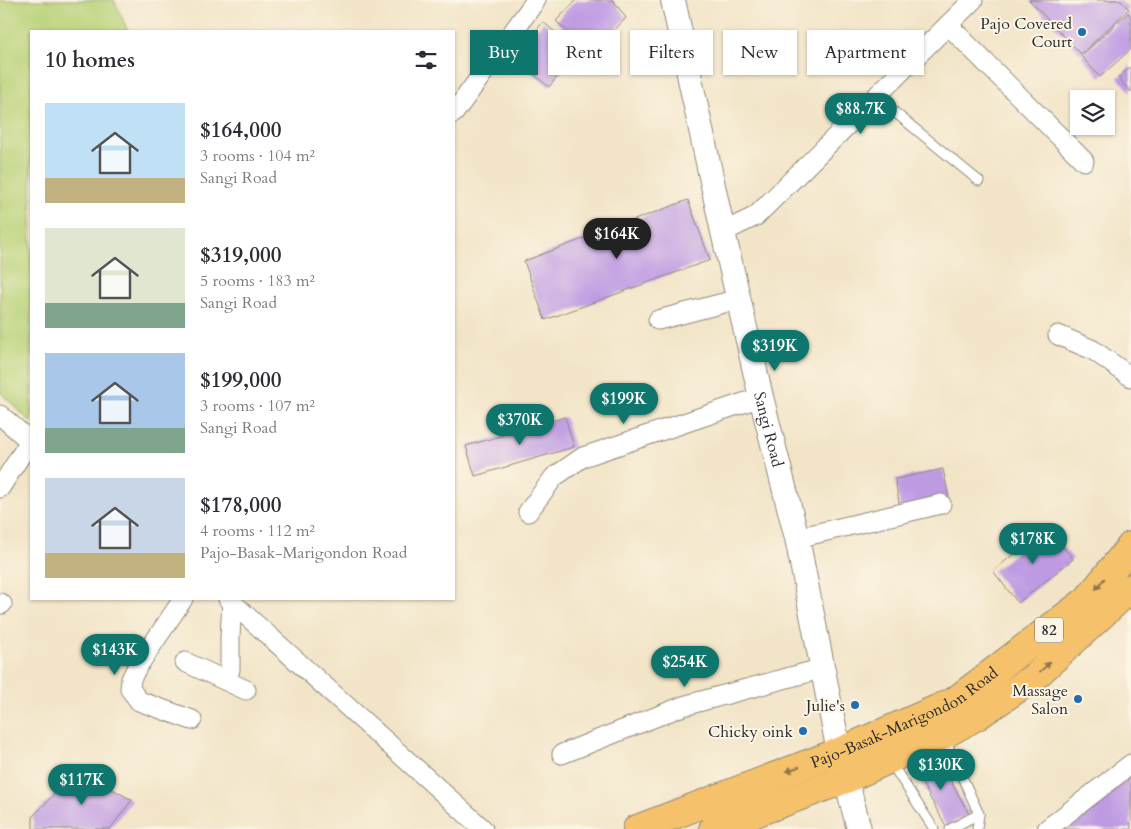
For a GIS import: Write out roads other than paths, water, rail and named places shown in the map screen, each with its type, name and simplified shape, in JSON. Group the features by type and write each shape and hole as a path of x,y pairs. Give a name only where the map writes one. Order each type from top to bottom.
{"main road":[{"name":"Pajo-Basak-Marigondon Road","path":"638,829 839,752 955,701 1087,600 1131,546"},
{"name":"Pajo-Basak-Marigondon Road","path":"713,829 889,761 944,735 977,716 1034,678 1131,588"}],"street":[{"path":"455,112 536,0"},
{"name":"Sangi Road","path":"673,0 761,397 798,538 839,752 859,829"},
{"path":"723,232 756,216 973,0"},
{"path":"948,25 1084,161"},
{"path":"658,320 739,300"},
{"path":"1058,335 1093,350 1131,377"},
{"path":"528,512 554,477 583,457 761,397"},
{"path":"0,415 30,441 0,488"},
{"path":"798,538 941,504"},
{"path":"181,600 136,669 131,679 130,688 139,701 192,720"},
{"path":"228,680 232,600"},
{"path":"232,600 484,829"},
{"path":"185,662 228,680 246,690"},
{"path":"562,754 683,706 824,668"},
{"path":"1047,829 1131,764"}],"lane":[{"path":"876,97 979,181"},
{"path":"944,735 979,814 977,829"},
{"path":"889,761 934,829"},
{"path":"950,829 979,814"}],"place":[{"name":"Pajo Covered Court","path":"1082,32"},
{"name":"Massage Salon","path":"1078,699"},
{"name":"Julie's","path":"855,705"},
{"name":"Chicky oink","path":"803,731"}]}
